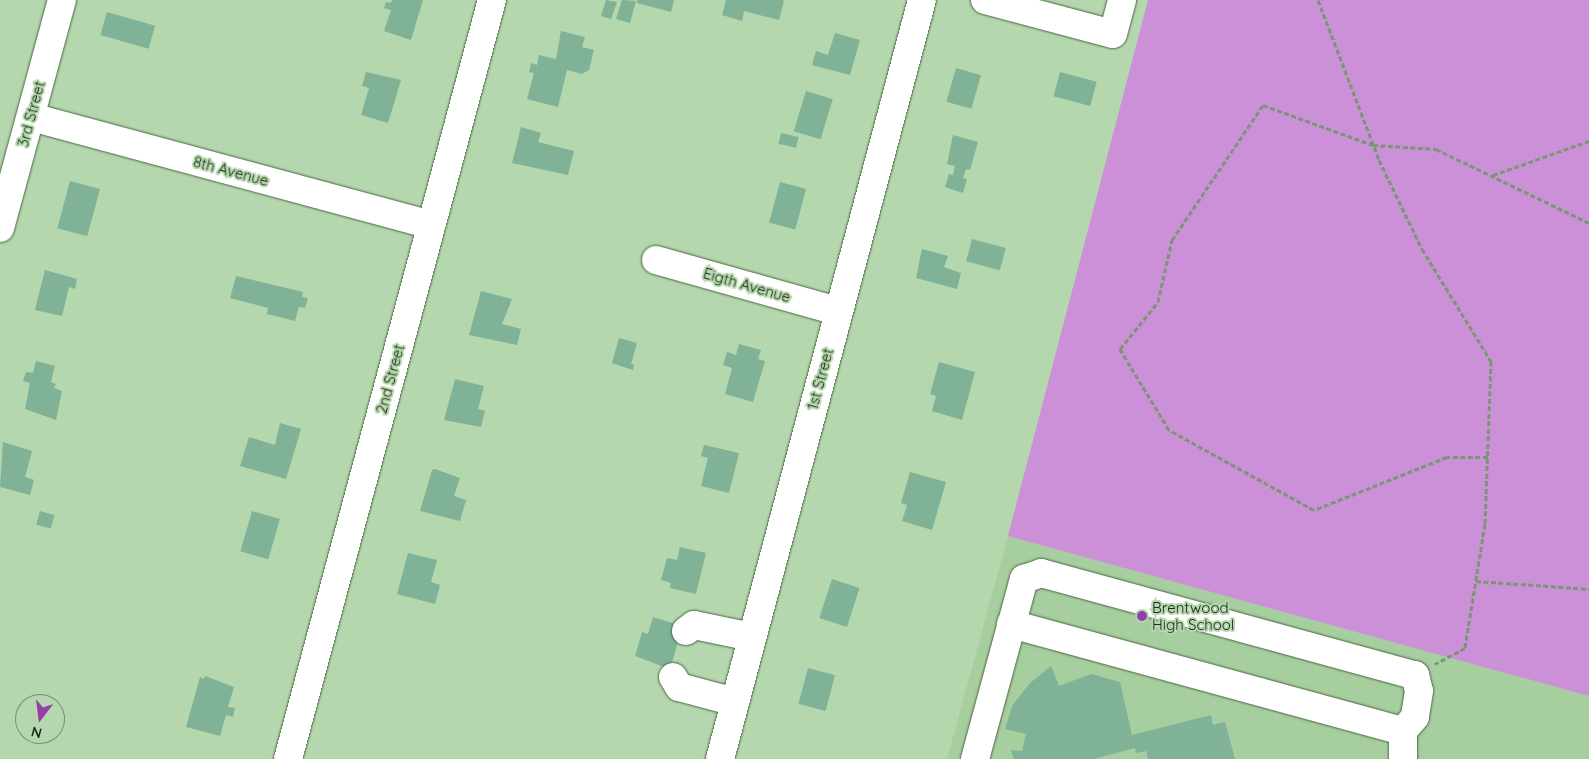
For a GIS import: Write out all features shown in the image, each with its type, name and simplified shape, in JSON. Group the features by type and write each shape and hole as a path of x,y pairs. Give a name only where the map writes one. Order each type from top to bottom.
{"street":[{"name":"3rd Street","path":"0,228 62,0"},
{"name":"2nd Street","path":"288,759 492,0"},
{"name":"1st Street","path":"727,757 735,702 922,0"},
{"path":"985,0 1113,34 1122,0"},
{"name":"8th Avenue","path":"31,117 430,226"},
{"name":"Eigth Avenue","path":"656,260 838,311"},
{"path":"979,754 1024,579 1041,573 1415,675 1420,691 1415,717 1403,731 1403,759"},
{"path":"1011,624 1403,731"},
{"path":"686,631 694,625 752,637"},
{"path":"673,677 679,688 735,702"}],"path":[{"path":"1318,0 1373,145 1422,249 1491,361 1486,524 1465,648 1415,675"},
{"path":"1488,457 1447,457 1314,510 1169,430 1120,349 1158,302 1172,240 1263,105 1373,145 1436,149 1589,223"},
{"path":"1492,175 1589,141"},
{"path":"1476,581 1589,590"}],"shaded area":[{"path":"1148,0 1589,0 1589,696 1008,536"},
{"name":"Brentwood High School","path":"1008,536 1589,696 1589,759 947,759"}],"building":[{"path":"392,0 423,0 411,40 384,31 391,10 384,8 386,2 391,3"},
{"path":"606,0 617,2 611,19 601,16"},
{"path":"622,0 636,1 630,23 616,19"},
{"path":"637,0 674,0 671,12 637,3"},
{"path":"726,0 784,1 779,20 744,11 742,21 722,15"},
{"path":"107,12 155,26 148,49 100,35"},
{"path":"561,31 585,37 582,47 594,50 589,70 582,74 567,70 558,107 527,99 534,73 529,72 531,63 537,65 539,55 556,59"},
{"path":"835,33 860,40 850,75 812,65 816,51 828,55"},
{"path":"956,68 981,75 971,109 946,102"},
{"path":"366,72 401,80 388,123 361,115 369,88 362,86"},
{"path":"1060,72 1097,82 1090,106 1054,96"},
{"path":"806,91 833,99 820,139 794,131"},
{"path":"521,127 541,133 538,142 574,151 568,175 512,163"},
{"path":"781,133 799,137 796,148 779,144"},
{"path":"953,135 978,142 970,170 966,169 963,178 967,179 963,193 945,187 949,174 953,175 955,166 947,164"},
{"path":"70,181 100,189 87,236 57,228"},
{"path":"780,182 806,189 795,230 769,223"},
{"path":"972,239 1006,248 1000,270 966,261"},
{"path":"922,249 948,256 944,267 961,273 957,289 916,278"},
{"path":"45,270 77,279 75,289 69,287 62,316 35,310"},
{"path":"236,276 303,292 302,297 308,298 305,308 299,307 295,321 267,314 268,308 230,298"},
{"path":"481,291 512,299 502,324 521,329 517,345 469,335"},
{"path":"619,338 637,343 631,364 634,365 633,370 612,363"},
{"path":"739,344 761,350 758,359 765,361 753,402 725,394 732,368 723,365 727,352 736,355"},
{"path":"36,361 55,366 51,382 56,384 54,388 62,391 56,420 25,409 30,383 23,381 26,372 33,373"},
{"path":"939,362 975,372 962,420 932,411 936,396 930,394"},
{"path":"455,379 484,386 478,409 485,411 481,427 444,420"},
{"path":"280,423 301,429 286,479 240,466 249,437 275,445"},
{"path":"3,442 32,451 25,477 34,480 30,495 0,487"},
{"path":"704,445 739,453 729,493 701,486 708,458 701,456"},
{"path":"435,469 460,478 454,496 466,500 460,521 420,511 432,470"},
{"path":"910,472 946,482 932,530 902,521 907,505 901,503"},
{"path":"40,511 54,515 51,529 36,524"},
{"path":"252,511 280,519 268,559 240,551"},
{"path":"680,547 706,553 696,594 670,588 671,583 661,580 667,558 677,560"},
{"path":"408,553 437,560 431,582 440,585 435,604 397,594"},
{"path":"832,579 860,588 847,627 819,618"},
{"path":"653,617 679,625 681,631 671,666 667,668 635,656 642,632 648,634"},
{"path":"1051,666 1059,686 1091,674 1120,682 1132,735 1211,715 1213,725 1225,722 1235,759 1148,759 1146,751 1136,753 1135,748 1094,759 1014,759 1011,750 1022,751 1026,734 1005,729 1012,706 1030,683"},
{"path":"808,668 835,675 825,711 798,704"},
{"path":"205,676 234,687 228,707 235,708 233,717 226,715 220,736 186,727 200,677 204,679"}],"place":[{"name":"Brentwood High School","path":"1142,616"}]}
